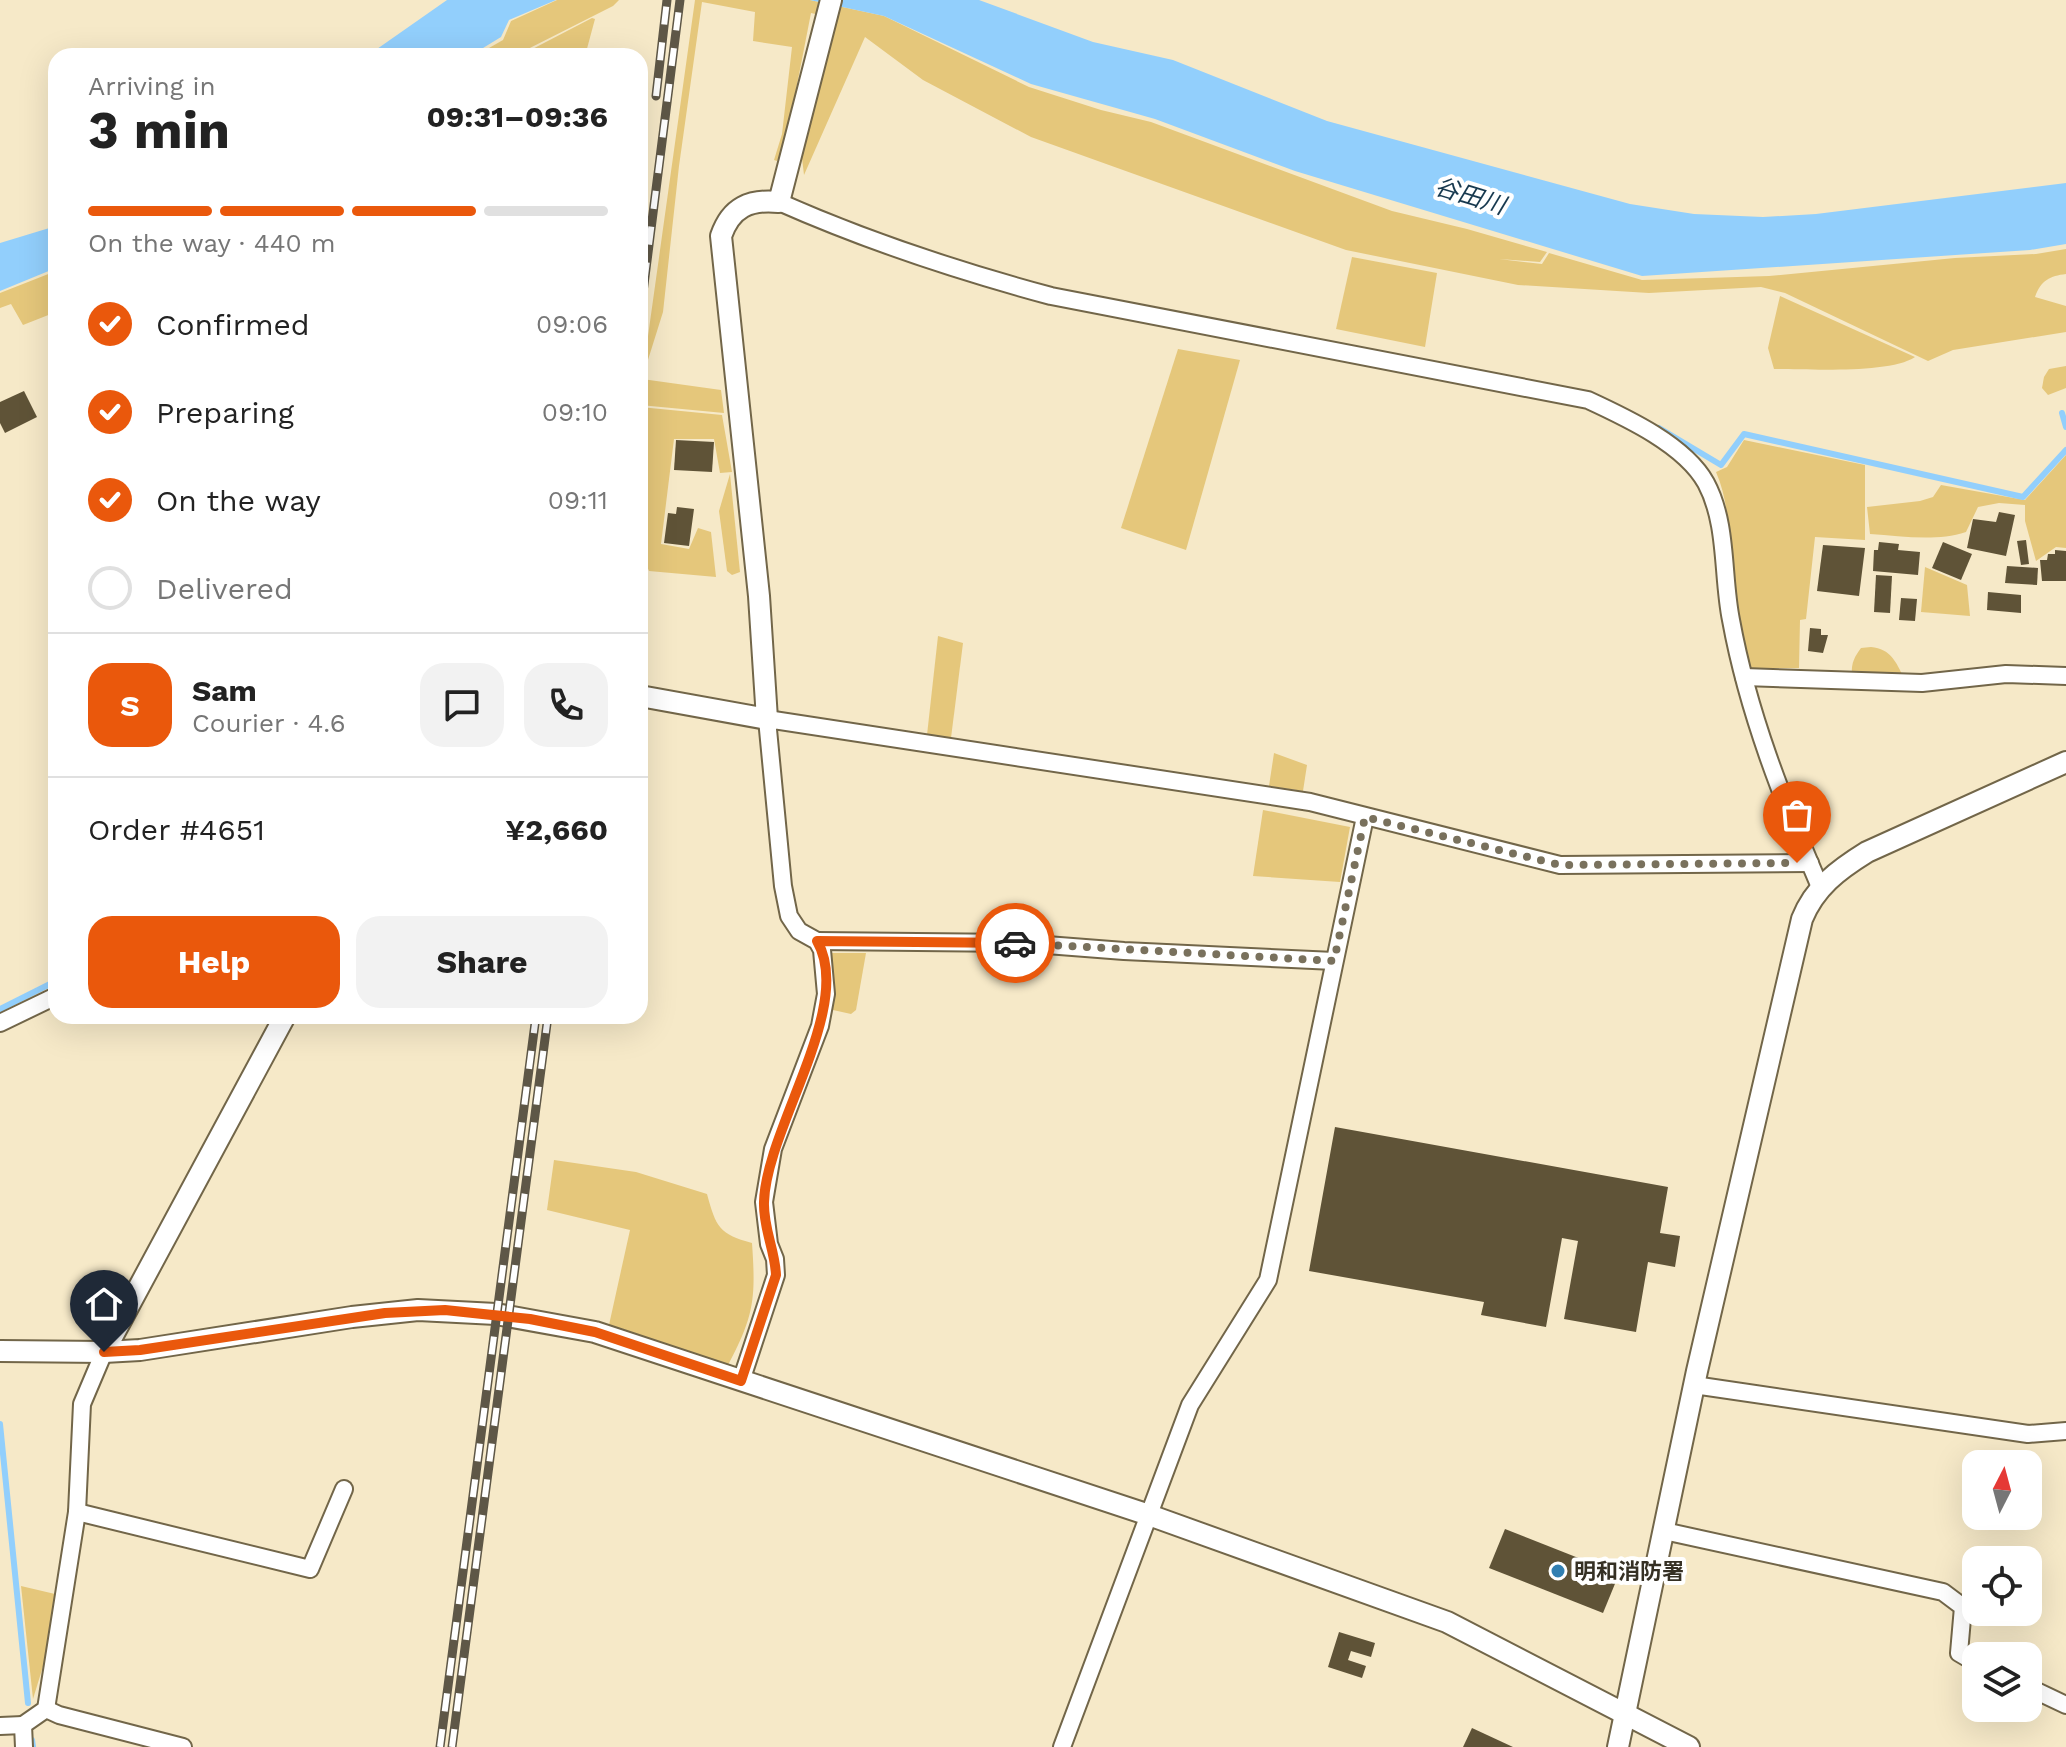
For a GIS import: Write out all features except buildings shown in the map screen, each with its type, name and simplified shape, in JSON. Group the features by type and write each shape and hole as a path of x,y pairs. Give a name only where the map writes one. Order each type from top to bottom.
{"street":[{"path":"779,202 829,8"},
{"path":"1334,961 1021,943 817,941 799,931 789,916 783,886 757,581 721,236 733,213 743,205 753,201 779,202 897,249 980,277 1051,296 1560,394 1588,400 1623,416 1690,460 1706,483 1719,515 1730,620 1749,703 1820,887"},
{"path":"1744,677 1922,683 2006,674 2066,676"},
{"path":"648,697 767,719 1310,802 1560,865 1810,863"},
{"path":"1618,1747 1694,1385 1802,919 1809,902 1820,887 1842,868 1867,852 2066,762"},
{"path":"1062,1747 1190,1405 1268,1280 1365,817"},
{"path":"741,1381 776,1275 764,1202 773,1149 820,1026 826,994 822,950 817,941"},
{"path":"0,1023 48,1000"},
{"path":"0,1726 23,1725 46,1709 77,1512 82,1404 104,1352 281,1024"},
{"path":"0,1351 140,1350 385,1313 445,1310 530,1319 595,1332 1149,1515 1447,1622 1689,1747"},
{"path":"1694,1385 2028,1434 2066,1431"},
{"path":"77,1512 310,1569 344,1489"},
{"path":"1664,1531 1943,1592 1963,1607 1959,1653 1962,1655"},
{"path":"2042,1694 2066,1705"},
{"path":"46,1709 183,1747"},
{"path":"23,1725 24,1747"}],"shaded area":[{"path":"557,0 619,0 613,6 530,48 489,48 503,40 511,21"},
{"path":"695,0 810,0 884,16 1029,87 1151,122 1392,211 1547,252 1540,262 1499,259 1542,264 1549,253 1642,280 1769,276 2066,249 2066,274 2047,280 2035,297 2066,306 2066,332 1953,350 1928,361 1785,293 1761,287 1649,293 1518,285 1346,250 1031,137 923,80 865,37 804,175 802,158 833,18 811,13 785,146 777,161 774,160 782,134 792,47 753,41 755,12 702,2 663,312 648,360 648,336"},
{"path":"592,18 595,19 587,48 534,48"},
{"path":"1352,257 1437,273 1425,347 1336,329"},
{"path":"48,274 48,315 23,325 11,304 0,308 0,293"},
{"path":"1780,296 1915,357 1868,368 1774,369 1768,348"},
{"path":"1178,349 1240,360 1186,550 1121,528"},
{"path":"2066,366 2066,388 2048,395 2042,388 2044,377 2049,369"},
{"path":"648,380 721,390 724,413 648,406"},
{"path":"648,408 722,415 732,472 720,473 714,439 674,439 661,544 689,549 698,528 711,532 716,577 649,571"},
{"path":"1744,440 1865,465 1865,540 1815,537 1806,619 1800,620 1799,668 1749,668 1735,595 1726,508 1716,472 1727,467"},
{"path":"2066,455 2066,548 2056,547 2036,561 2025,521 2025,505 1999,503 1978,507 1966,532 1954,535 1918,538 1870,534 1867,507 1920,501 1933,497 1941,485 2025,500"},
{"path":"730,474 740,572 732,575 727,571 719,511"},
{"path":"1925,567 1967,585 1970,616 1921,612"},
{"path":"938,636 963,643 951,738 927,735"},
{"path":"1871,647 1888,653 1904,678 1852,674 1853,663 1861,648"},
{"path":"1274,753 1307,765 1303,791 1269,786"},
{"path":"1263,810 1350,827 1340,882 1253,876"},
{"path":"832,953 866,953 856,1010 851,1014 833,1010 826,958"},
{"path":"554,1160 636,1172 707,1194 720,1228 752,1243 754,1279 751,1307 743,1334 727,1367 609,1325 630,1230 547,1210"},
{"path":"21,1586 55,1594 48,1650 33,1699"}],"water":[{"path":"447,0 556,0 509,20 501,37 483,48 378,48"},
{"name":"谷田川","path":"810,0 979,0 1093,42 1173,60 1327,121 1630,204 1694,214 1763,217 1816,214 2066,183 2066,244 2030,250 1642,276 1295,171 1155,119 1031,84 884,16"},
{"path":"48,228 48,271 0,291 0,243"}],"waterway":[{"path":"2062,413 2066,427"},
{"path":"1659,428 1721,465 1744,434 2023,497 2066,450"},
{"path":"0,1009 48,985"},
{"path":"0,1424 28,1703"},
{"path":"32,1740 33,1747"}],"railway":[{"path":"656,96 667,0"},
{"path":"648,253 680,0"},
{"path":"440,1747 535,1024"},
{"path":"452,1747 547,1024"}],"way so far":[{"path":"1015,943 1334,961 1365,817 1560,865 1797,863"}],"place":[{"name":"明和消防署","path":"1558,1571"}],"route":[{"path":"104,1352 140,1350 385,1313 445,1310 530,1319 595,1332 741,1381 776,1275 764,1202 773,1149 820,1026 826,994 822,950 817,941 1015,943"}]}
